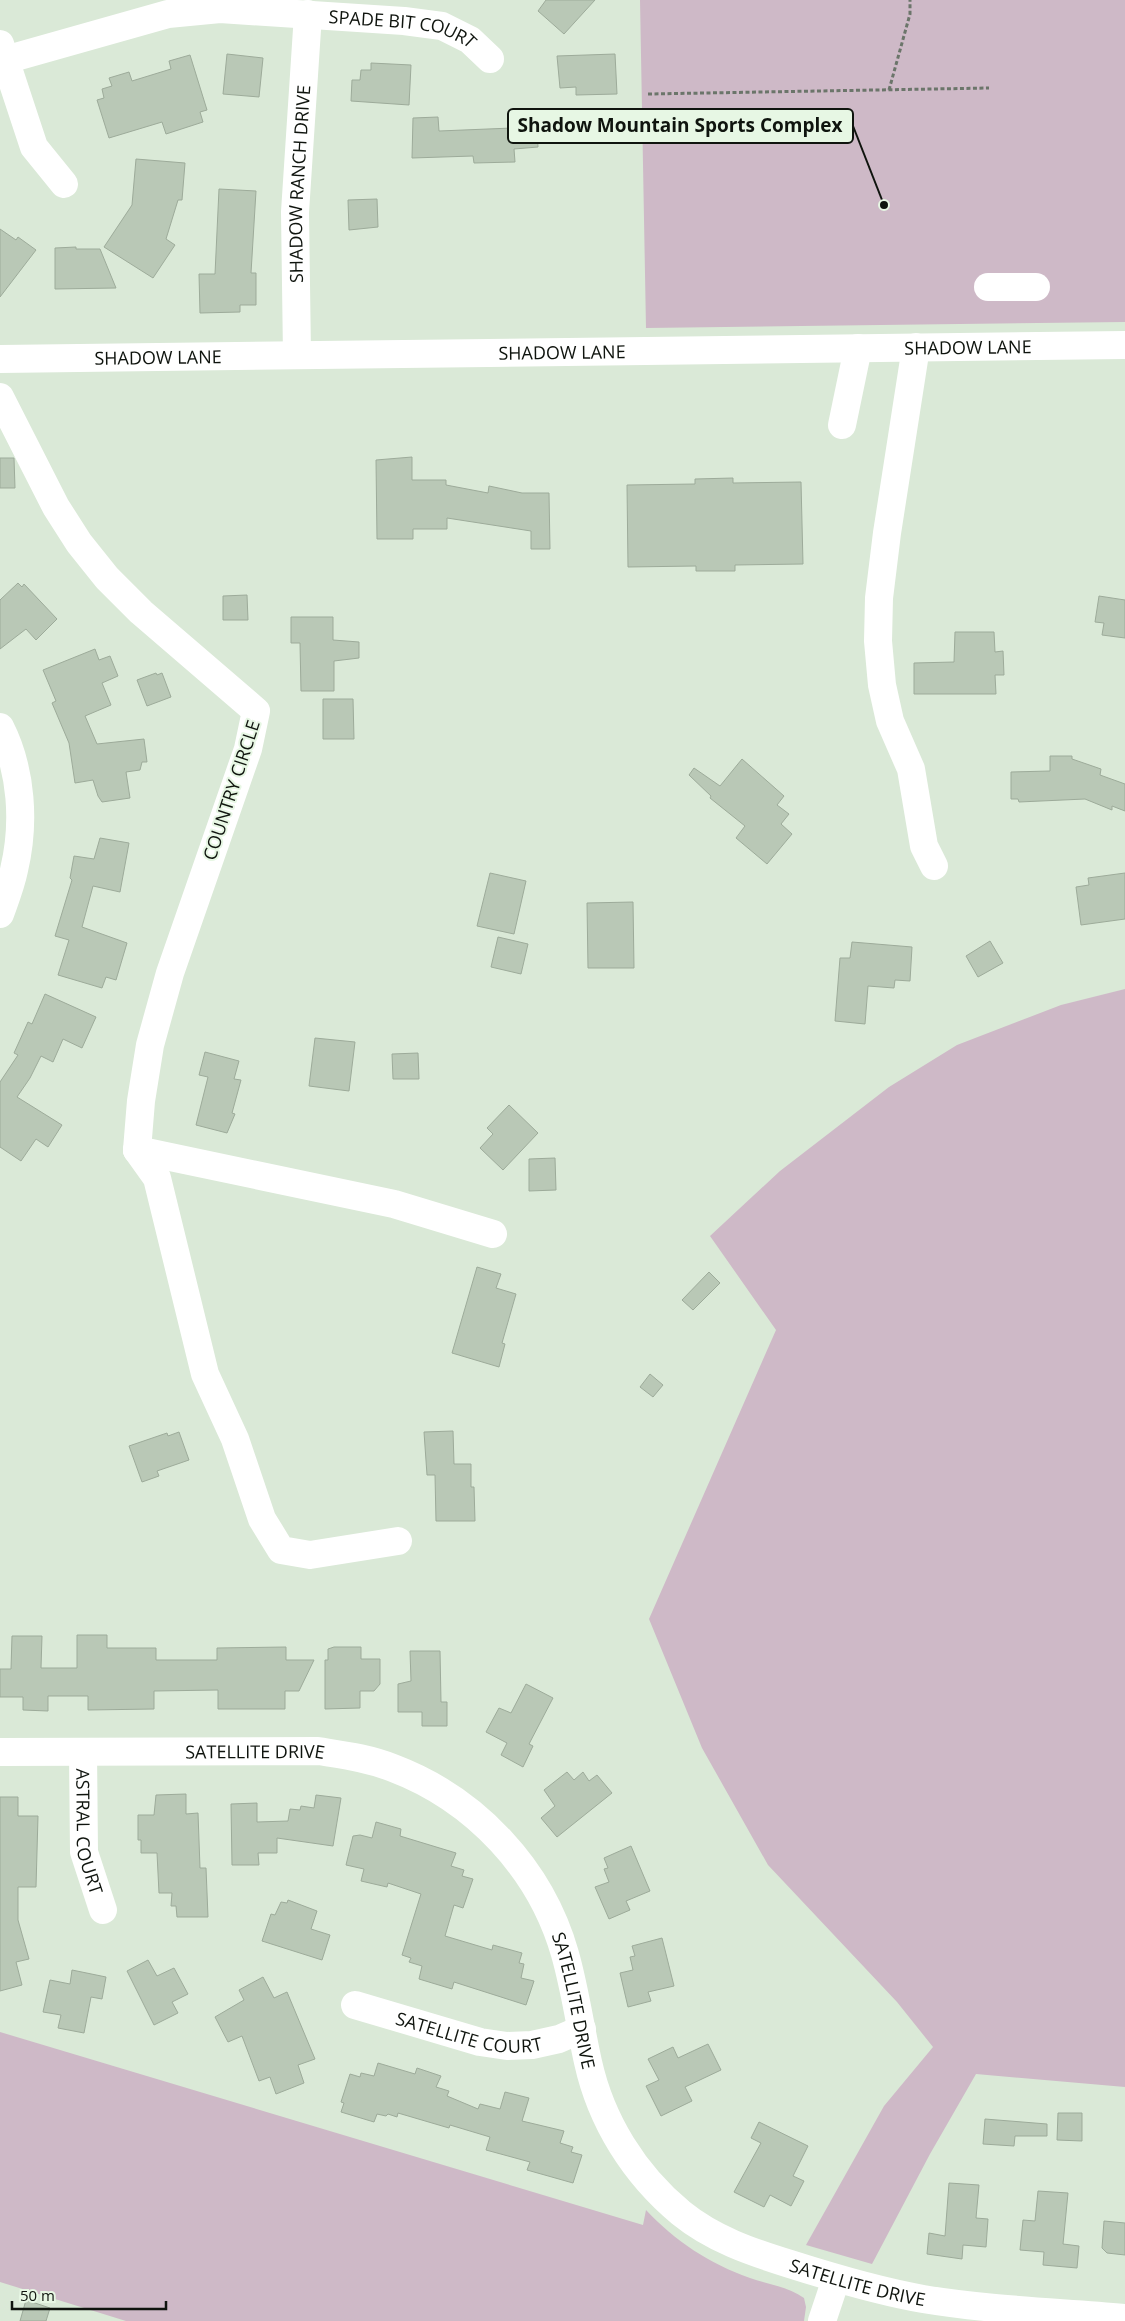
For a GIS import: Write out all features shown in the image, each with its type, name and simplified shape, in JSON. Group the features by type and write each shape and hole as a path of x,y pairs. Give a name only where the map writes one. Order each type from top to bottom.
{"street":[{"name":"SPADE BIT COURT","path":"3,52 168,14 220,9 404,21 442,26 470,40 490,59"},
{"name":"SHADOW RANCH DRIVE","path":"297,355 295,212 308,14"},
{"path":"3,52 34,147 64,184"},
{"path":"988,287 1036,287"},
{"name":"SHADOW LANE","path":"0,359 1125,345"},
{"path":"916,347 885,551 879,598 878,641 882,685 890,721 911,769 924,846 934,866"},
{"path":"842,426 858,348"},
{"name":"COUNTRY CIRCLE","path":"0,397 56,507 79,543 107,578 141,612 256,711 248,750 165,991 150,1045 141,1101 137,1150"},
{"path":"0,727 15,771 20,804 20,837 14,871 0,914"},
{"path":"137,1150 394,1204 493,1234"},
{"path":"137,1150 157,1178 205,1374 235,1439 262,1519 281,1550 310,1555 398,1540"},
{"name":"SATELLITE DRIVE","path":"0,1752 318,1751 353,1756 392,1767 424,1781 456,1800 487,1826 514,1855 535,1885 554,1921 566,1954 598,2098 613,2131 630,2159 655,2189 682,2214 715,2236 745,2250 883,2292 1029,2315 1125,2318"},
{"name":"ASTRAL COURT","path":"83,1752 84,1852 103,1910"},
{"name":"SATELLITE COURT","path":"355,2005 480,2042 507,2046 532,2045 582,2030"},
{"path":"822,2321 836,2279"}],"path":[{"path":"889,90 910,14 910,0"},
{"path":"648,94 989,88"}],"shaded area":[{"path":"640,0 1125,0 1125,322 646,328"},
{"path":"1125,989 1125,2087 976,2074 930,2154 872,2264 806,2245 884,2106 933,2047 897,2002 768,1865 702,1748 649,1619 776,1330 710,1236 780,1171 889,1087 957,1045 1061,1005"},
{"path":"0,2032 643,2225 646,2210 669,2232 707,2259 750,2278 785,2288 804,2298 806,2307 804,2321 126,2321 0,2282"}],"building":[{"path":"546,0 595,0 564,34 538,11"},
{"path":"227,54 263,58 259,97 223,94"},
{"path":"615,54 617,94 576,95 576,87 560,88 557,56"},
{"path":"190,55 207,110 200,112 203,122 166,134 162,122 109,138 97,100 104,98 102,89 112,86 109,78 129,72 132,81 171,69 169,61"},
{"path":"371,63 411,65 409,105 351,101 352,80 360,80 361,70 371,70"},
{"path":"438,117 439,131 537,127 538,147 514,149 515,162 474,163 473,156 412,158 413,118"},
{"path":"136,159 185,163 182,200 178,200 166,239 175,245 153,278 104,247 132,205"},
{"path":"219,189 256,191 251,273 256,273 256,305 240,305 240,312 200,313 199,274 215,274"},
{"path":"377,199 378,227 349,230 348,200"},
{"path":"0,229 16,240 18,237 36,250 0,297"},
{"path":"76,247 76,249 100,249 116,288 55,289 55,248"},
{"path":"412,457 412,480 446,480 446,485 488,493 489,486 522,493 549,493 550,549 531,549 531,531 447,518 447,529 413,529 413,539 377,539 376,460"},
{"path":"0,458 14,458 15,488 0,488"},
{"path":"733,478 733,483 801,482 803,564 735,565 735,571 696,571 696,566 628,567 627,485 695,484 695,479"},
{"path":"18,583 22,587 24,584 57,619 36,640 26,629 0,649 0,600"},
{"path":"247,595 248,620 223,620 223,596"},
{"path":"1099,596 1125,600 1125,638 1102,635 1104,623 1095,622"},
{"path":"291,617 333,617 333,640 359,642 359,658 334,661 334,691 301,691 300,643 291,643"},
{"path":"955,632 994,632 995,652 1003,651 1004,675 995,675 996,694 914,694 914,663 954,662"},
{"path":"95,649 99,660 110,656 118,676 102,683 111,705 85,716 97,744 144,739 147,762 142,762 140,770 126,772 130,798 102,802 93,780 75,783 69,743 52,703 56,701 43,670"},
{"path":"156,673 157,675 162,673 171,697 147,706 137,680"},
{"path":"323,699 353,699 354,739 323,739"},
{"path":"1050,756 1072,756 1072,759 1101,769 1100,775 1125,784 1125,811 1112,806 1112,810 1085,799 1019,802 1018,799 1011,799 1011,772 1050,771"},
{"path":"742,759 784,796 777,805 789,814 781,824 792,834 767,864 736,838 745,826 710,798 711,796 689,775 694,768 720,786"},
{"path":"100,838 129,843 120,892 93,886 82,927 127,943 116,980 106,977 102,988 58,975 69,940 55,936 72,880 70,878 74,856 94,859"},
{"path":"490,873 526,881 514,934 477,926"},
{"path":"1125,873 1125,919 1081,925 1076,887 1089,885 1088,878"},
{"path":"633,902 634,968 588,968 587,903"},
{"path":"498,937 528,944 521,974 491,967"},
{"path":"990,941 1003,963 978,977 966,956"},
{"path":"852,942 912,947 910,981 895,980 894,988 868,986 865,1024 835,1021 840,958 850,958"},
{"path":"45,994 96,1017 82,1048 63,1039 53,1062 41,1056 30,1078 17,1097 62,1125 48,1147 36,1139 21,1161 0,1147 0,1082 18,1055 14,1053 28,1022 32,1024"},
{"path":"315,1038 355,1042 349,1091 309,1086"},
{"path":"205,1052 239,1061 234,1079 241,1080 232,1113 235,1114 227,1133 196,1125 208,1077 199,1075"},
{"path":"418,1053 419,1079 393,1079 392,1054"},
{"path":"509,1105 538,1133 503,1170 480,1148 493,1134 487,1128"},
{"path":"555,1158 556,1190 529,1191 529,1159"},
{"path":"477,1267 501,1274 496,1288 516,1294 502,1343 505,1344 499,1367 452,1353"},
{"path":"709,1272 720,1283 693,1310 682,1300"},
{"path":"650,1374 663,1385 653,1397 640,1387"},
{"path":"453,1431 454,1464 471,1464 471,1487 474,1487 475,1521 436,1521 435,1475 427,1475 424,1432"},
{"path":"179,1432 189,1460 157,1471 159,1476 142,1482 129,1446 167,1433 168,1436"},
{"path":"77,1635 107,1635 107,1648 156,1648 156,1660 217,1660 217,1648 286,1647 286,1660 314,1660 299,1691 285,1691 285,1709 218,1709 218,1690 154,1691 154,1709 88,1710 88,1696 48,1696 48,1711 23,1710 23,1697 0,1697 0,1669 11,1669 12,1636 42,1636 41,1668 77,1668"},
{"path":"334,1647 361,1647 361,1659 380,1659 380,1684 374,1691 360,1691 360,1708 325,1709 325,1660 328,1660 328,1649"},
{"path":"410,1651 440,1651 441,1702 447,1702 447,1726 422,1726 422,1712 398,1712 398,1684 411,1681"},
{"path":"526,1684 553,1698 529,1744 533,1746 523,1767 501,1755 507,1743 486,1732 499,1708 511,1713"},
{"path":"567,1772 574,1780 583,1772 589,1781 597,1775 612,1793 557,1837 541,1818 555,1806 544,1790"},
{"path":"186,1794 186,1814 198,1813 200,1868 206,1868 208,1917 177,1917 176,1906 171,1906 172,1893 159,1893 157,1853 141,1853 141,1840 138,1840 138,1815 154,1815 156,1795"},
{"path":"316,1795 341,1798 333,1846 277,1838 277,1853 258,1853 259,1865 232,1865 231,1804 257,1803 257,1822 288,1821 290,1809 300,1810 301,1806 314,1808"},
{"path":"0,1797 18,1797 18,1816 38,1816 36,1887 18,1887 18,1920 29,1959 16,1962 22,1985 0,1991"},
{"path":"376,1822 401,1829 400,1836 456,1853 451,1866 464,1870 462,1876 473,1879 463,1908 454,1905 445,1936 492,1950 493,1945 522,1953 519,1963 524,1964 521,1978 534,1981 526,2005 454,1982 452,1989 419,1979 422,1966 409,1962 411,1958 402,1955 421,1894 388,1883 387,1887 361,1881 364,1869 346,1865 353,1836 360,1835 372,1838"},
{"path":"631,1846 650,1891 626,1901 630,1910 609,1919 595,1887 609,1882 604,1869 608,1868 604,1858"},
{"path":"288,1900 317,1911 311,1929 330,1935 322,1960 262,1941 271,1914 275,1915 281,1902 287,1903"},
{"path":"662,1938 674,1986 648,1992 651,2001 628,2007 620,1973 633,1970 630,1957 635,1956 632,1946"},
{"path":"148,1960 157,1976 174,1968 188,1994 172,2002 178,2013 154,2025 127,1971"},
{"path":"72,1970 106,1977 102,1999 91,1997 84,2033 58,2028 61,2015 43,2012 50,1980 70,1984"},
{"path":"263,1977 274,1998 287,1992 315,2059 298,2065 304,2083 276,2094 270,2077 259,2081 242,2036 228,2042 215,2017 244,2000 239,1990"},
{"path":"708,2044 721,2070 685,2087 692,2101 661,2116 646,2086 659,2080 648,2059 673,2047 678,2058"},
{"path":"378,2063 415,2074 417,2068 441,2076 436,2087 449,2091 447,2096 478,2109 480,2104 500,2109 505,2092 529,2098 522,2121 564,2131 560,2143 573,2147 571,2152 582,2155 573,2183 527,2170 530,2162 486,2150 490,2137 450,2125 449,2128 398,2113 397,2117 388,2114 386,2116 377,2114 374,2122 341,2112 344,2103 341,2102 350,2074 360,2077 361,2073 374,2076"},
{"path":"1058,2113 1082,2113 1082,2141 1057,2140"},
{"path":"985,2119 1047,2124 1047,2136 1015,2136 1014,2146 983,2144"},
{"path":"759,2122 808,2146 793,2176 804,2181 791,2206 770,2195 764,2207 734,2192 761,2143 751,2138"},
{"path":"949,2183 979,2185 976,2218 988,2219 986,2247 963,2245 962,2259 927,2254 929,2233 945,2236"},
{"path":"1038,2191 1068,2193 1063,2244 1079,2246 1077,2268 1043,2265 1044,2252 1020,2250 1023,2220 1035,2221"},
{"path":"1104,2221 1125,2223 1125,2255 1107,2253 1102,2248"},
{"path":"26,2300 50,2308 46,2321 20,2321"}],"place":[{"name":"Shadow Mountain Sports Complex","path":"884,205"}]}
